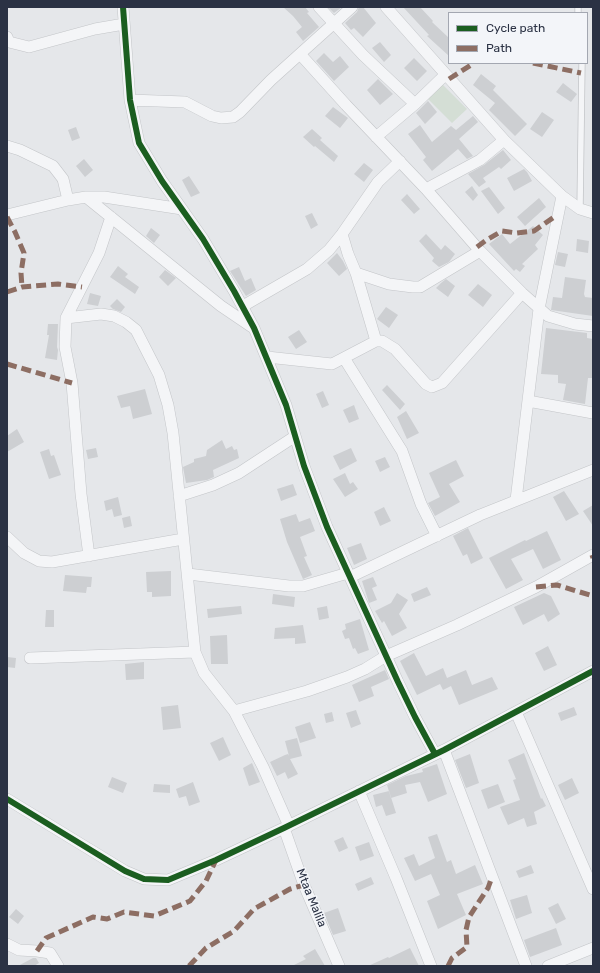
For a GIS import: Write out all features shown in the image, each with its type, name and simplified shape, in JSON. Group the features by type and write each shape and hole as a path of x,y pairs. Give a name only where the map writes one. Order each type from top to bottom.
{"street":[{"path":"123,7 130,100 139,143 162,181 203,238 243,306 254,328 286,406 294,437 316,500 415,717 440,752 526,966"},
{"path":"319,7 363,55 415,104"},
{"path":"130,100 186,102 212,116 220,118 233,116 240,112 271,80 352,7"},
{"path":"386,7 504,140 562,196 580,209 593,213"},
{"path":"8,41 29,47 95,29 124,24"},
{"path":"300,54 426,189 480,252 539,309 548,316 575,324 593,326"},
{"path":"376,137 415,104 445,75"},
{"path":"426,189 480,160 504,140"},
{"path":"7,146 20,150 53,166 63,179 68,200"},
{"path":"243,306 307,269 329,250 378,182 400,161"},
{"path":"516,500 539,309 562,196"},
{"path":"7,215 86,197 104,197 182,209"},
{"path":"86,197 221,306 254,328"},
{"path":"89,556 81,494 72,383 66,347 66,318 99,253 110,217"},
{"path":"342,234 356,273 376,341"},
{"path":"356,273 389,284 420,287 480,252"},
{"path":"267,357 332,364 376,341 382,341 395,349 426,384 432,387 442,383 522,293"},
{"name":"Mtaa Malila","path":"66,318 101,314 114,316 126,322 136,330 159,375 168,406 173,433 195,652 204,673 234,711 263,767 287,827 304,885 339,966"},
{"path":"344,358 402,451 421,504 437,536"},
{"path":"528,401 593,412"},
{"path":"179,496 213,485 239,473 294,437"},
{"path":"188,574 289,586 303,586 349,575 480,515 593,470"},
{"path":"7,537 24,554 39,561 52,562 183,539"},
{"path":"234,711 307,691 347,677 365,669 386,656 457,626 510,600 593,555"},
{"path":"30,658 195,652"},
{"path":"7,800 126,871 144,879 168,880 216,860 287,827 440,752 593,671"},
{"path":"516,712 593,889"},
{"path":"359,791 431,966"},
{"path":"7,944 19,950 50,953 58,966"},
{"path":"548,966 593,948"}],"lane":[{"path":"580,209 582,64"}],"shaded area":[{"path":"441,83 467,109 452,123 427,98"}],"building":[{"path":"283,7 305,7 309,12 307,13 319,27 303,41 296,32 302,27"},
{"path":"328,7 342,7 334,13"},
{"path":"359,7 363,7 376,23 363,37 354,28 351,30 345,23 357,12"},
{"path":"403,7 420,7 433,21 432,22 448,37 448,55 427,36 429,35"},
{"path":"380,42 391,55 384,62 372,48"},
{"path":"324,53 333,62 340,56 349,67 334,81 316,61"},
{"path":"414,58 427,71 417,81 404,68"},
{"path":"481,74 496,86 493,90 527,124 515,136 489,110 495,103 473,85"},
{"path":"378,79 393,94 380,105 367,90"},
{"path":"563,83 577,94 571,102 556,92"},
{"path":"428,101 437,112 425,124 416,113"},
{"path":"333,107 348,118 340,128 325,116"},
{"path":"542,112 554,120 542,137 530,129"},
{"path":"473,116 478,122 459,139 473,156 467,159 458,149 432,171 423,160 426,157 408,134 420,125 432,142 451,126 456,130"},
{"path":"76,127 80,138 72,141 68,130"},
{"path":"312,129 322,138 320,140 338,156 334,162 303,137"},
{"path":"503,150 511,160 501,169 499,167 483,178 486,182 479,187 468,174 484,165"},
{"path":"84,159 93,170 85,177 76,166"},
{"path":"364,163 373,170 364,182 354,174"},
{"path":"524,169 532,181 514,191 507,178"},
{"path":"189,176 200,193 191,197 182,180"},
{"path":"472,186 478,195 473,201 465,192"},
{"path":"489,187 505,208 498,214 481,191"},
{"path":"407,194 420,209 414,214 401,200"},
{"path":"539,198 546,207 525,226 517,217"},
{"path":"312,213 318,225 311,229 305,216"},
{"path":"533,226 543,235 535,245 538,249 522,264 525,266 520,272 516,269 514,271 489,244 502,234 510,244"},
{"path":"151,228 160,235 154,243 146,236"},
{"path":"426,234 441,250 445,245 455,254 449,262 439,267 432,261 434,258 419,241"},
{"path":"577,239 589,241 588,253 576,251"},
{"path":"558,252 568,254 565,267 555,265"},
{"path":"337,253 347,269 339,276 327,263"},
{"path":"118,266 128,274 125,277 139,287 135,294 110,277"},
{"path":"239,267 245,281 251,278 256,290 246,296 230,271"},
{"path":"165,270 176,278 168,286 159,277"},
{"path":"565,277 586,280 584,294 585,297 593,298 593,316 551,310 553,297 562,298"},
{"path":"446,279 455,286 448,297 436,288"},
{"path":"478,284 492,295 483,307 468,295"},
{"path":"90,293 101,296 98,306 87,304"},
{"path":"117,299 125,307 121,312 110,306"},
{"path":"386,307 398,315 389,328 377,319"},
{"path":"48,324 58,324 57,360 45,358 49,335 47,335"},
{"path":"546,328 587,333 587,338 593,339 593,378 588,378 585,404 563,400 566,384 558,383 558,375 541,374"},
{"path":"299,330 307,342 296,349 288,337"},
{"path":"387,385 405,404 400,410 382,390"},
{"path":"145,389 152,414 133,419 130,406 121,408 117,396"},
{"path":"323,391 329,405 322,408 316,394"},
{"path":"354,405 359,419 349,423 343,410"},
{"path":"406,411 419,433 407,439 397,417"},
{"path":"17,429 24,442 7,452 7,436"},
{"path":"222,440 226,449 232,446 234,450 237,449 239,458 213,470 214,477 207,480 186,483 183,467 194,462 194,459 206,456 207,450"},
{"path":"96,448 98,457 88,459 86,450"},
{"path":"351,448 357,461 340,470 333,456"},
{"path":"49,449 51,456 54,455 61,475 49,479 40,452"},
{"path":"385,457 390,467 380,472 375,461"},
{"path":"456,460 464,476 449,484 460,502 435,516 428,503 440,497 429,473"},
{"path":"345,473 350,484 353,482 358,489 345,497 333,479"},
{"path":"293,484 297,495 281,501 277,489"},
{"path":"564,491 579,514 566,521 553,497"},
{"path":"118,497 122,515 114,517 112,509 106,511 104,501"},
{"path":"593,505 593,526 583,511"},
{"path":"384,507 391,521 380,526 374,512"},
{"path":"296,514 299,522 310,518 315,531 300,537 307,556 304,557 312,575 303,579 287,542 280,519"},
{"path":"130,516 132,526 124,528 122,518"},
{"path":"468,528 483,558 471,564 467,554 463,556 453,536"},
{"path":"547,531 561,560 543,569 533,549 511,559 523,580 506,589 489,558"},
{"path":"361,543 367,559 354,565 347,548"},
{"path":"171,571 171,596 152,597 152,592 147,592 146,572"},
{"path":"65,575 92,577 91,587 87,587 86,593 63,591"},
{"path":"373,577 377,586 372,588 377,600 369,603 362,581"},
{"path":"427,587 431,595 414,602 411,594"},
{"path":"397,593 408,600 399,614 407,628 392,636 384,621 382,623 375,611 391,603"},
{"path":"544,593 551,596 560,614 548,622 544,614 523,625 514,607"},
{"path":"273,594 295,597 294,607 272,604"},
{"path":"241,606 242,614 208,618 207,609"},
{"path":"327,606 329,618 319,620 317,608"},
{"path":"46,610 54,610 54,627 45,627"},
{"path":"360,619 369,650 358,654 355,648 353,649 349,638 345,639 342,631 346,629 345,624"},
{"path":"303,625 306,643 295,644 295,638 274,639 275,628"},
{"path":"227,635 228,664 211,664 210,636"},
{"path":"548,646 557,665 544,671 535,653"},
{"path":"414,653 426,676 443,668 447,678 466,670 472,685 492,677 498,689 459,705 451,686 443,690 440,684 417,695 400,661"},
{"path":"7,657 16,658 15,668 7,667"},
{"path":"144,662 144,679 126,680 125,664"},
{"path":"385,670 389,679 371,687 374,696 359,702 352,685"},
{"path":"178,705 181,728 163,730 161,707"},
{"path":"574,707 577,715 561,721 558,713"},
{"path":"356,710 361,724 351,728 346,713"},
{"path":"332,712 334,721 326,723 324,714"},
{"path":"310,722 316,738 300,743 295,727"},
{"path":"223,737 231,755 219,761 210,743"},
{"path":"297,738 302,756 290,759 298,774 288,779 285,772 277,776 270,762 288,754 289,756 285,741"},
{"path":"524,753 541,799 542,798 546,806 534,812 537,824 527,827 524,818 508,825 500,807 520,800 513,780 516,779 508,760"},
{"path":"470,754 479,783 466,788 455,760"},
{"path":"252,763 260,782 249,786 243,768"},
{"path":"437,764 447,794 428,802 420,782 405,785 407,793 391,798 387,785 406,776 423,772 422,769"},
{"path":"112,777 127,783 123,793 108,787"},
{"path":"572,778 579,793 565,800 558,785"},
{"path":"193,782 200,802 189,806 186,796 179,798 176,789"},
{"path":"154,784 170,785 170,793 153,792"},
{"path":"498,784 505,802 488,809 481,790"},
{"path":"389,791 396,813 386,816 382,805 376,807 373,795"},
{"path":"437,834 447,862 451,860 456,874 475,865 483,884 457,894 466,915 438,929 427,901 440,895 431,874 415,881 404,858 414,854 419,866 435,858 428,837"},
{"path":"343,837 348,848 339,852 334,841"},
{"path":"369,842 374,856 360,861 355,847"},
{"path":"531,865 534,873 519,878 516,871"},
{"path":"371,877 374,884 358,891 355,884"},
{"path":"527,895 532,913 516,919 510,900"},
{"path":"558,903 566,919 556,924 548,908"},
{"path":"338,908 346,931 333,935 324,913"},
{"path":"16,909 24,916 18,924 9,917"},
{"path":"556,928 562,945 530,957 524,940"},
{"path":"410,948 419,966 368,966 388,957 389,958"},
{"path":"315,949 325,966 292,966 306,959 303,956"},
{"path":"33,958 36,958 39,963 34,966 18,966"}],"marked path":[{"path":"449,79 472,64"},
{"path":"538,64 581,73"},
{"path":"477,247 502,231 517,233 534,231 557,215"},
{"path":"7,217 24,253 21,273 22,287"},
{"path":"7,292 22,287 58,284 82,287"},
{"path":"7,364 72,383"},
{"path":"536,587 557,585 593,596"},
{"path":"37,951 46,938 93,917 107,919 124,912 154,916 190,901 206,881 216,860"},
{"path":"448,966 452,958 467,947 466,930 469,917 488,888 492,877"},
{"path":"189,966 206,948 234,931 254,909 290,889 304,885"}],"cycle path":[{"path":"123,7 130,100 139,143 162,181 203,239 254,328 286,405 304,466 327,527 398,682 435,754"},
{"path":"7,799 125,871 144,879 168,880 216,860 284,828 444,750 593,671"}]}
